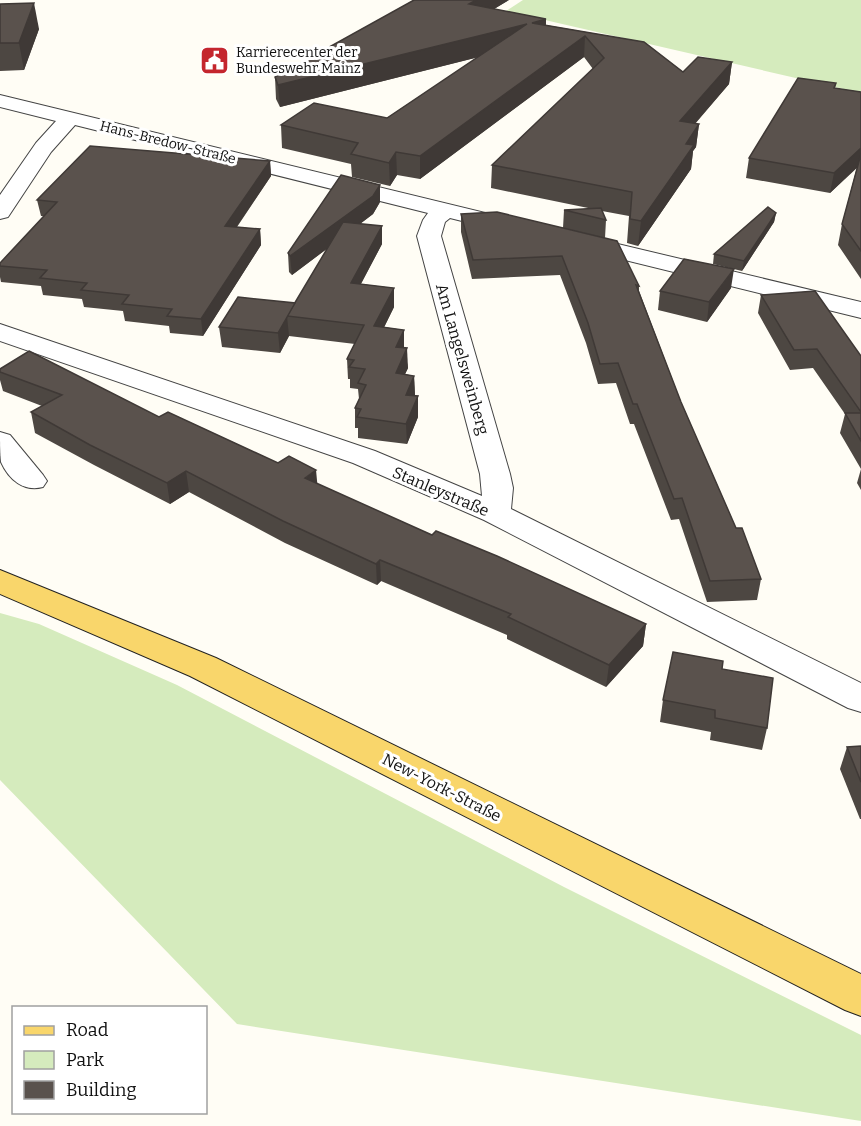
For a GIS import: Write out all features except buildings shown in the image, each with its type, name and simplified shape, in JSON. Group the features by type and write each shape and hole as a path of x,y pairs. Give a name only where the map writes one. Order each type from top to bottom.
{"main road":[{"name":"New-York-Straße","path":"6,584 203,667 861,996"}],"street":[{"name":"Hans-Bredow-Straße","path":"0,101 523,229"},
{"path":"0,212 22,178 62,126 72,118"},
{"name":"Am Langelsweinberg","path":"445,210 434,220 429,236 495,474 498,488 495,513"},
{"path":"557,237 861,310"},
{"name":"Stanleystraße","path":"0,332 364,457 495,513 861,699"},
{"path":"0,441 32,481"}],"green space":[{"path":"523,0 861,0 861,93 506,11"},
{"path":"0,613 39,624 177,685 564,887 861,1035 861,1121 237,1024 0,780"}],"place":[{"name":"Karrierecenter der Bundeswehr Mainz","path":"215,60"}]}
